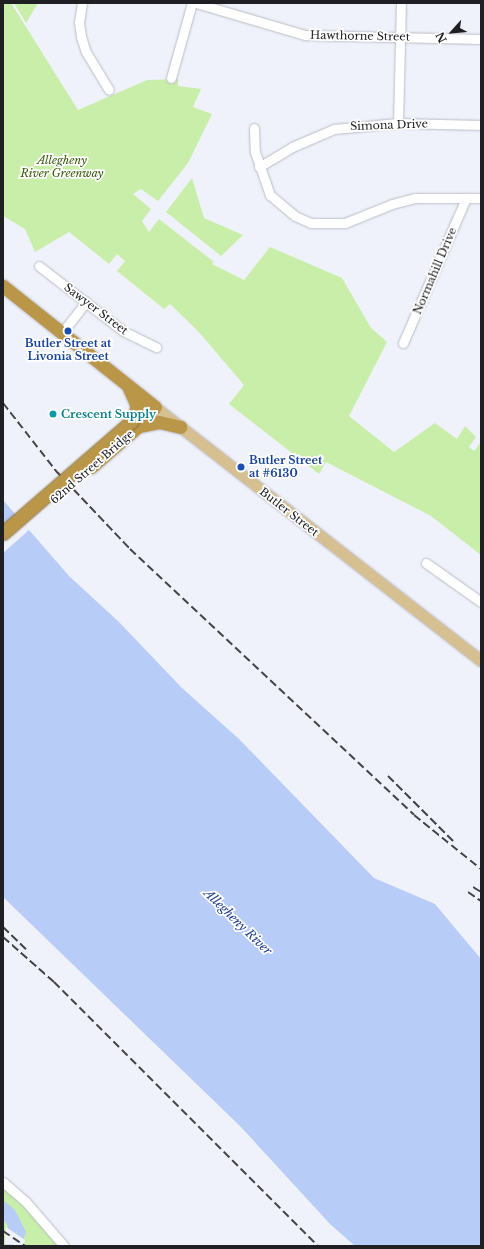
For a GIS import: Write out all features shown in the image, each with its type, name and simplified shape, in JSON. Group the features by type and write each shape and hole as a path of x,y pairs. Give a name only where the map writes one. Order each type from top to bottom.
{"highway":[{"name":"Butler Street","path":"3,286 61,334 155,407"},
{"path":"128,386 134,397 140,419 164,422 180,427"},
{"name":"62nd Street Bridge","path":"3,533 155,407"},
{"name":"62nd Street Bridge","path":"3,544 140,419"}],"main road":[{"name":"Butler Street","path":"155,407 481,661"}],"street":[{"path":"82,3 79,22 81,37 86,52 109,90"},
{"path":"171,78 192,3"},
{"name":"Hawthorne Street","path":"196,3 305,35 481,39"},
{"path":"398,123 401,3"},
{"name":"Simona Drive","path":"260,167 292,147 334,129 398,123 481,125"},
{"path":"254,128 260,167 270,195 290,213 311,223 345,223 392,204 415,198 481,198"},
{"name":"Normahill Drive","path":"403,343 466,198"},
{"name":"Sawyer Street","path":"39,266 129,335 156,347"},
{"path":"61,334 86,302"},
{"path":"426,563 481,602"},
{"path":"3,1182 26,1202 64,1246"}],"green space":[{"name":"Allegheny River Greenway","path":"3,3 11,3 78,110 147,80 178,79 178,86 201,89 193,107 212,114 188,163 158,201 141,189 133,194 151,209 142,221 149,232 159,219 214,262 212,264 244,280 270,247 342,278 371,328 387,342 349,416 394,452 435,423 457,439 465,426 476,437 469,447 474,451 481,442 481,555 431,516 326,462 319,474 229,404 244,385 198,331 170,304 164,309 117,271 125,261 117,254 109,264 69,232 35,252 25,229 3,216"},
{"path":"14,3 38,3 26,23"},
{"path":"192,178 204,218 243,235 221,256 166,212"},
{"path":"3,1182 64,1246 3,1246"}],"water":[{"name":"Allegheny River","path":"3,500 69,576 119,622 182,688 239,739 374,878 435,904 481,959 481,1246 355,1246 330,1224 241,1127 3,897"},
{"path":"3,1200 15,1210 26,1232 21,1246 7,1246 8,1226 3,1219"}],"pier":[{"path":"22,522 29,530 3,553 3,526"},
{"path":"6,1227 25,1240 24,1246 5,1244"}],"railway":[{"path":"3,403 57,472 130,549 414,815 481,869"},
{"path":"388,776 453,841"},
{"path":"473,887 481,892"},
{"path":"468,892 481,901"},
{"path":"3,927 26,949"},
{"path":"3,937 54,982 318,1246"},
{"path":"3,1231 25,1246"}],"place":[{"name":"Butler Street at Livonia Street","path":"68,331"},
{"name":"Crescent Supply","path":"53,414"},
{"name":"Butler Street at #6130","path":"241,467"}]}
